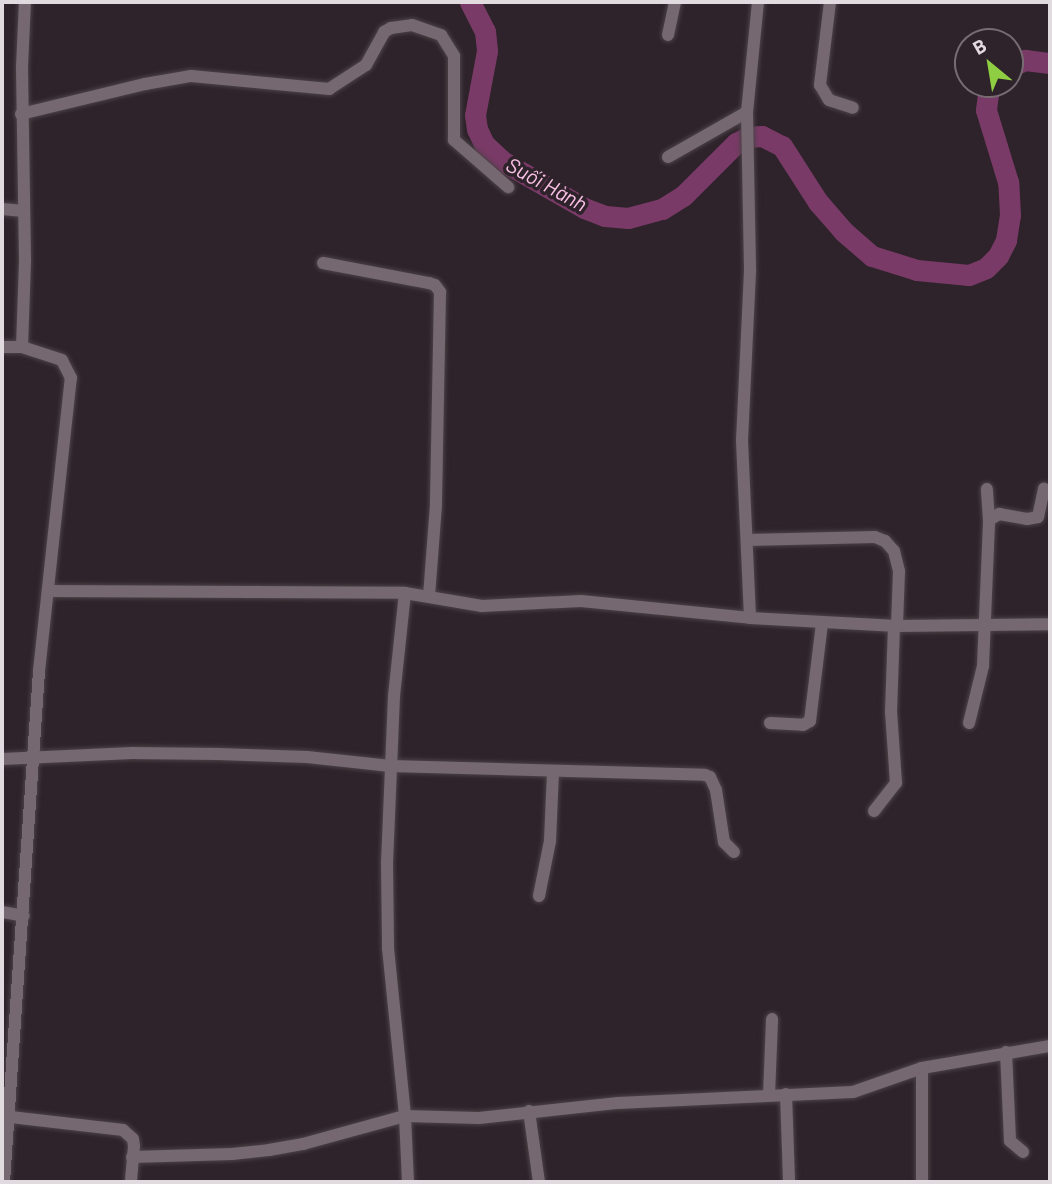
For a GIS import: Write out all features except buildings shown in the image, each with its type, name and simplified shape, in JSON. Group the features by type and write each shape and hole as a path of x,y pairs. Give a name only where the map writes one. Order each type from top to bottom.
{"street":[{"path":"22,347 24,211 21,114 25,2"},
{"path":"668,35 675,2"},
{"path":"750,618 742,442 750,271 747,113 758,2"},
{"path":"830,2 821,91 829,100 853,108"},
{"path":"21,114 145,83 191,76 329,89 366,65 384,32 391,27 412,25 440,35 454,57 454,140 508,187"},
{"path":"668,157 747,113"},
{"path":"2,209 24,211"},
{"path":"323,263 429,283 435,285 440,292 436,505 429,597"},
{"path":"2,347 22,347 62,360 71,378 39,671 36,758 6,1116 4,1182"},
{"path":"969,723 971,706 981,677 985,625 989,520 986,489"},
{"path":"989,520 999,514 1027,519 1038,517 1044,489"},
{"path":"747,540 875,537 885,541 894,551 899,570 891,712 895,783 874,811"},
{"path":"49,592 405,593 482,606 581,601 822,623 895,626 1050,624"},
{"path":"405,593 391,766 388,948 405,1116 408,1182"},
{"path":"770,723 803,725 810,721 822,623"},
{"path":"2,759 132,753 218,754 307,757 391,766 705,775 710,777 716,790 724,842 734,852"},
{"path":"539,896 550,841 553,771"},
{"path":"2,912 23,916"},
{"path":"769,1095 772,1019"},
{"path":"132,1157 232,1154 269,1150 303,1144 405,1116 479,1118 618,1102 853,1092 922,1068 1050,1046"},
{"path":"1006,1052 1010,1141 1023,1152"},
{"path":"922,1068 922,1182"},
{"path":"786,1094 789,1182"},
{"path":"528,1111 539,1182"},
{"path":"6,1116 123,1130 133,1139 131,1182"}],"waterway":[{"name":"Suối Hành","path":"470,2 485,31 487,51 475,115 477,129 484,144 502,161 584,208 605,216 628,218 662,209 683,196 736,143 748,137 762,136 782,146 818,202 843,231 872,256 917,270 969,275 986,268 998,256 1006,240 1010,215 1008,182 986,110 987,98"},
{"name":"Suối Hành","path":"1024,60 1050,63"}]}
